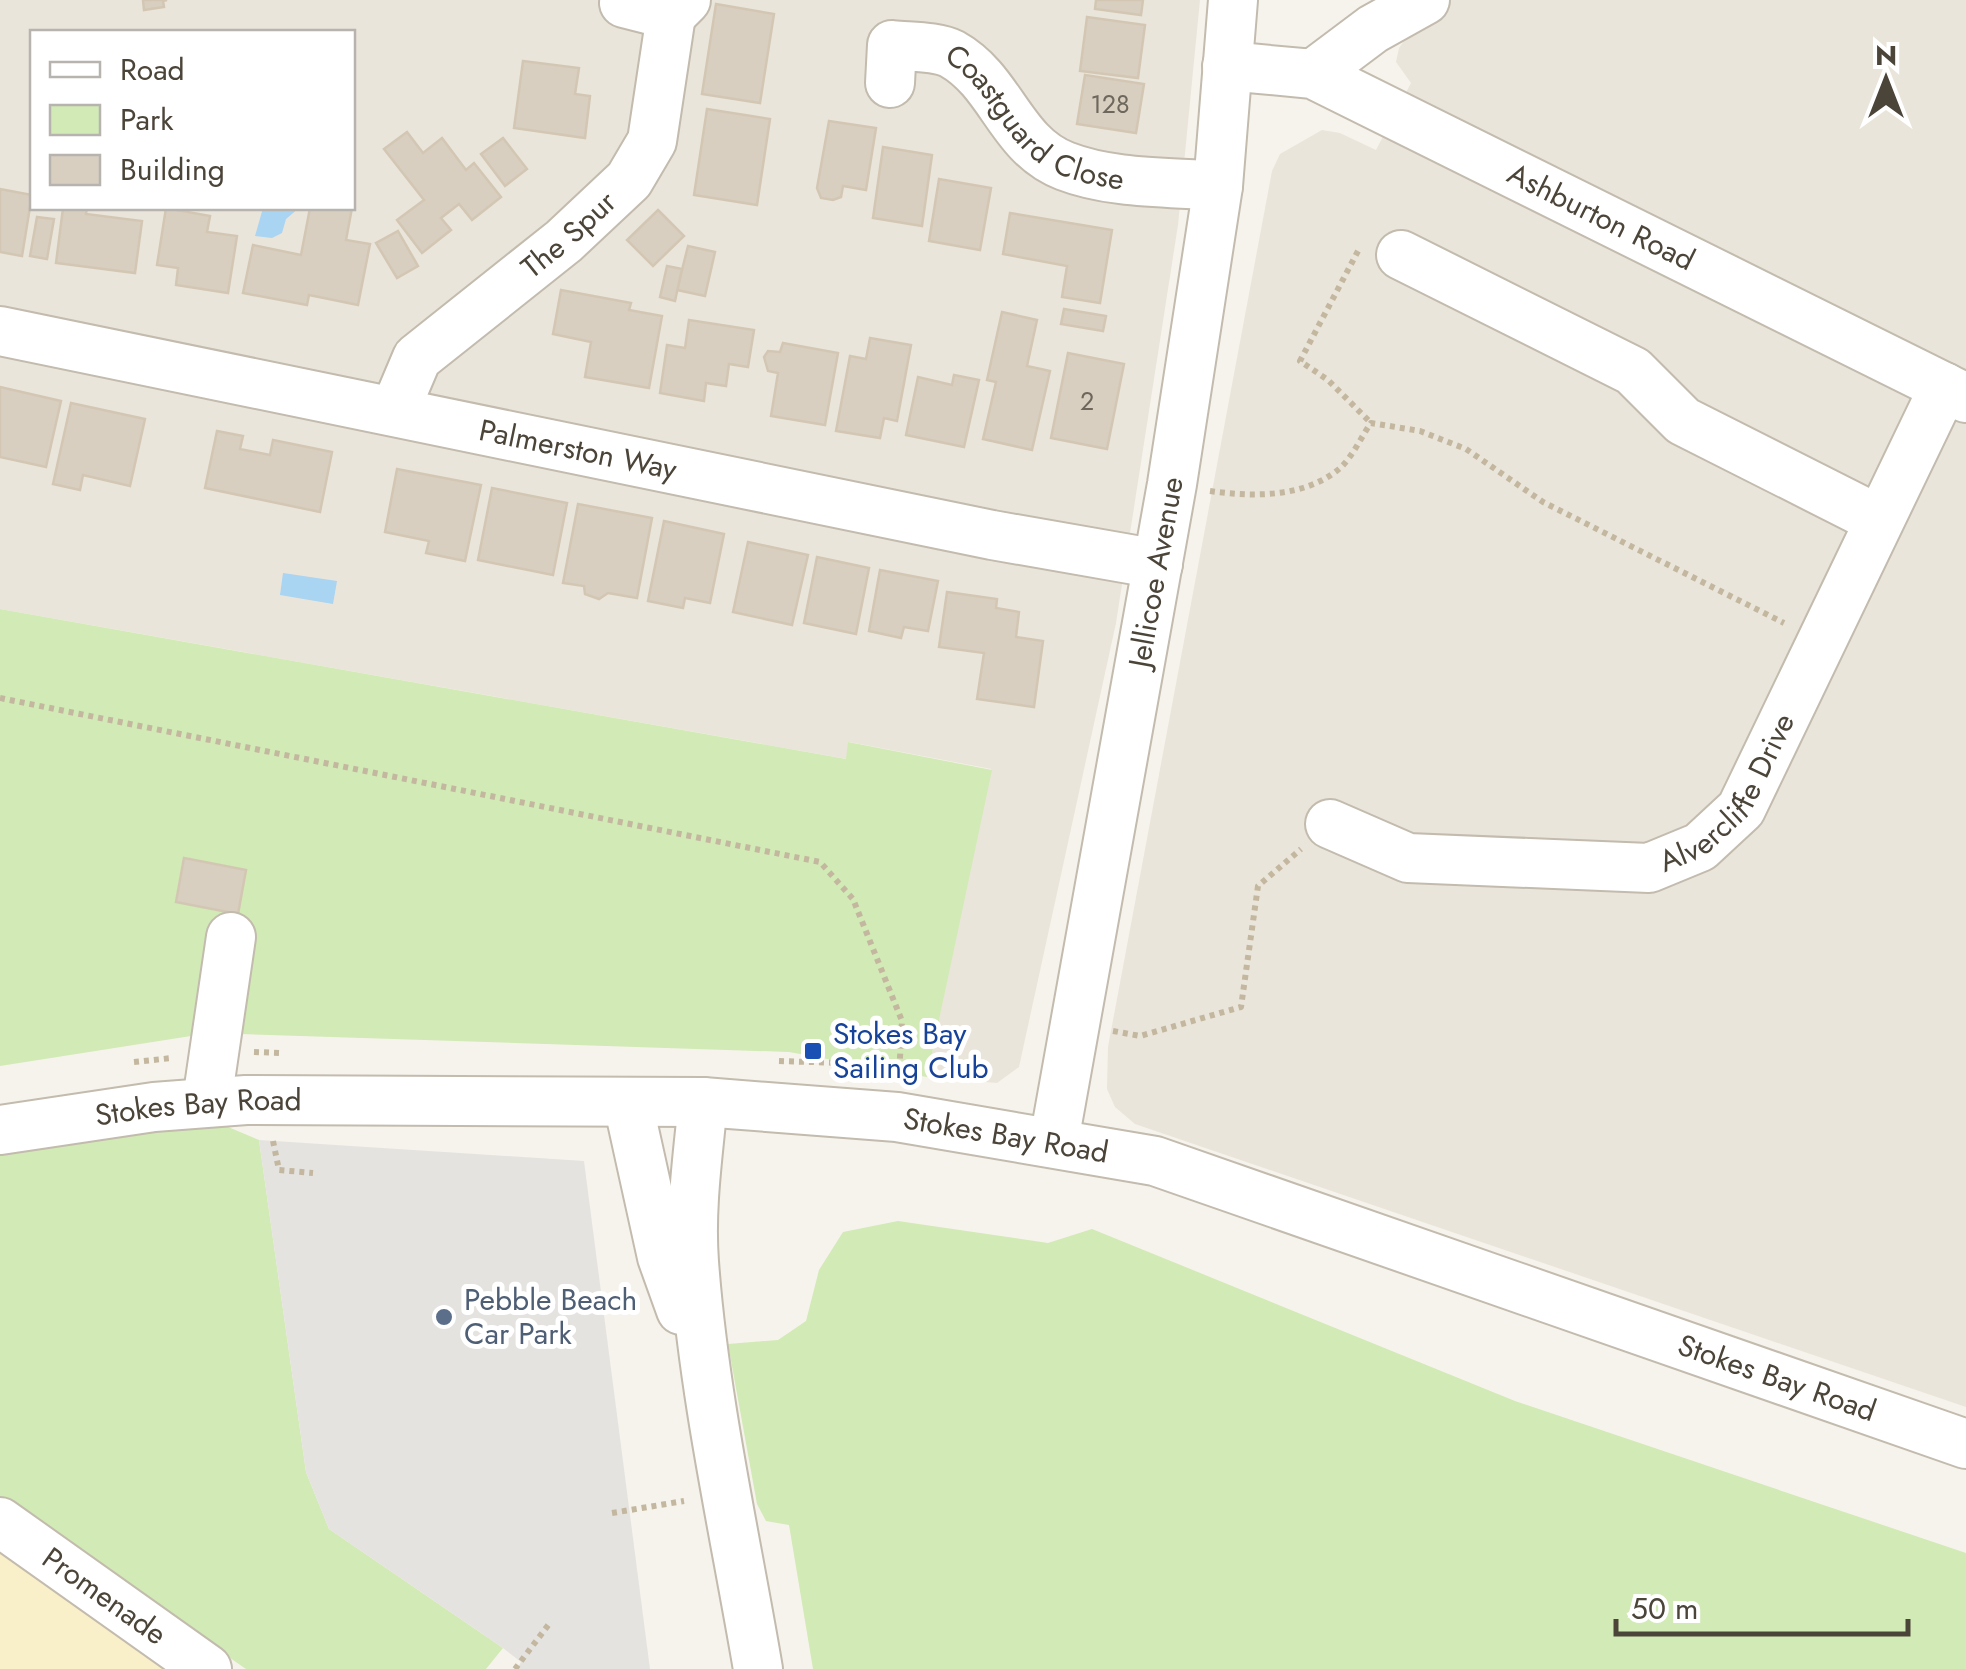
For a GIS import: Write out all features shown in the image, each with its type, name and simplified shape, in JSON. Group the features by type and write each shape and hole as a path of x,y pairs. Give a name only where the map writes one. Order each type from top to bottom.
{"street":[{"name":"Jellicoe Avenue","path":"1054,1141 1172,484 1218,186 1233,0"},
{"path":"1313,74 1373,29 1425,0"},
{"path":"624,3 679,8"},
{"name":"The Spur","path":"396,410 417,358 564,241 629,180 652,141 679,8"},
{"name":"Coastguard Close","path":"890,83 892,45 950,52 988,84 1022,140 1064,166 1115,177 1218,186"},
{"name":"Ashburton Road","path":"1227,66 1313,74 1955,393"},
{"path":"1401,255 1633,371 1683,421 1880,520"},
{"name":"Palmerston Way","path":"0,331 992,535 1158,564"},
{"name":"Alvercliffe Drive","path":"1330,824 1408,858 1649,868 1700,847 1741,808 1880,520 1955,393"},
{"path":"207,1102 231,936"},
{"name":"Stokes Bay Road","path":"0,1130 207,1102 704,1102 898,1117 1054,1141 1155,1160 1966,1444"},
{"path":"704,1102 693,1202 694,1261 710,1388 758,1669"},
{"path":"628,1103 662,1258 710,1388"},
{"name":"Promenade","path":"0,1522 208,1669"}],"path":[{"path":"1401,255 1397,264 1361,246 1300,361 1328,380 1370,423 1420,431 1466,449 1543,502 1821,642"},
{"path":"1172,484 1237,495 1292,490 1341,468 1370,423"},
{"path":"0,698 820,862 853,900 902,1021 898,1117"},
{"path":"1077,1025 1140,1036 1241,1007 1258,886 1330,824"},
{"path":"260,1133 273,1138 279,1170 313,1173"},
{"path":"612,1513 728,1494"},
{"path":"515,1669 549,1624"}],"shaded area":[{"path":"0,0 1200,0 1178,225 1116,623 1019,1067 997,1083 927,1077 991,769 849,742 847,759 0,609"},
{"path":"1382,0 1966,0 1966,1407 1135,1124 1115,1107 1107,1089 1108,1047 1272,171 1280,154 1322,130 1340,133 1376,150 1411,83 1396,62 1407,37"},
{"name":"Pebble Beach Car Park","path":"259,1140 584,1161 650,1669 517,1669 521,1662 503,1648 329,1529 306,1472"}],"green space":[{"path":"0,609 846,759 848,742 992,770 927,1077 789,1052 210,1033 0,1066"},
{"path":"214,1121 259,1140 306,1472 329,1529 503,1648 486,1669 246,1669 0,1498 0,1138"},
{"path":"898,1221 1048,1243 1092,1229 1515,1401 1966,1553 1966,1669 813,1669 789,1525 766,1521 757,1504 728,1344 778,1340 806,1321 819,1270 843,1232"}],"sand":[{"path":"0,1541 177,1669 0,1669"}],"water":[{"path":"262,210 297,210 286,219 282,233 272,238 255,236"},
{"path":"283,573 337,581 333,604 280,595"}],"building":[{"path":"143,0 167,0 163,1 164,7 144,10"},
{"path":"1096,0 1143,0 1141,15 1095,9"},
{"path":"716,4 774,14 760,103 702,94"},
{"path":"1087,17 1145,25 1138,78 1080,71"},
{"path":"523,61 579,68 575,94 590,96 585,138 514,128"},
{"path":"1085,75 1144,84 1136,133 1077,124"},
{"path":"707,109 770,119 757,205 694,195"},
{"path":"829,121 876,128 866,190 843,186 841,197 833,200 821,198 817,188"},
{"path":"407,132 423,153 442,138 466,170 474,163 501,197 472,220 459,204 441,218 451,230 422,253 397,220 424,200 384,149"},
{"path":"503,138 527,169 505,186 481,154"},
{"path":"883,147 932,155 922,226 873,218"},
{"path":"939,179 991,188 980,250 929,241"},
{"path":"0,189 30,195 22,256 0,252"},
{"path":"63,210 87,210 86,214 142,221 135,273 56,263"},
{"path":"166,210 210,216 207,232 237,236 228,293 176,285 178,268 157,265"},
{"path":"310,210 352,210 346,240 370,244 358,305 309,295 307,305 243,293 253,245 301,255"},
{"path":"658,210 684,236 653,266 627,240"},
{"path":"1010,213 1112,230 1100,303 1062,297 1067,266 1003,254"},
{"path":"37,217 54,219 47,259 30,256"},
{"path":"398,231 418,266 397,278 376,243"},
{"path":"688,246 715,252 705,296 677,290"},
{"path":"667,266 682,269 675,301 660,297"},
{"path":"561,290 631,303 629,310 662,316 649,388 585,377 591,342 553,334"},
{"path":"1064,309 1106,316 1103,331 1061,324"},
{"path":"1002,312 1037,320 1027,366 1050,371 1032,450 983,439 996,382 987,380"},
{"path":"689,320 754,330 748,367 729,364 726,386 706,383 704,401 660,393 667,345 685,348"},
{"path":"870,338 911,345 897,421 884,418 880,438 836,431 850,356 866,359"},
{"path":"783,343 838,353 825,425 771,416 778,373 768,371 764,357 768,351 780,352"},
{"path":"1068,353 1124,364 1107,449 1051,438"},
{"path":"954,375 979,380 964,447 906,435 918,377 952,385"},
{"path":"0,387 61,401 46,467 0,457"},
{"path":"71,403 145,419 130,486 83,475 80,490 53,484"},
{"path":"217,431 243,436 240,449 270,455 273,440 332,452 320,512 205,488"},
{"path":"397,469 481,485 465,561 426,553 429,541 385,532"},
{"path":"492,488 567,503 553,575 478,560"},
{"path":"578,504 652,518 637,598 608,593 599,599 585,594 584,586 563,583"},
{"path":"664,521 724,534 710,603 685,598 683,608 648,601"},
{"path":"748,542 808,555 792,625 733,612"},
{"path":"817,557 869,568 856,634 804,623"},
{"path":"880,570 938,581 928,631 904,627 901,638 869,631"},
{"path":"947,592 997,599 996,608 1019,612 1016,637 1043,641 1034,707 977,699 984,653 939,647"},
{"path":"184,858 246,870 238,914 176,902"}],"place":[{"name":"Stokes Bay Sailing Club","path":"813,1051"},
{"name":"Pebble Beach Car Park","path":"444,1317"}]}
